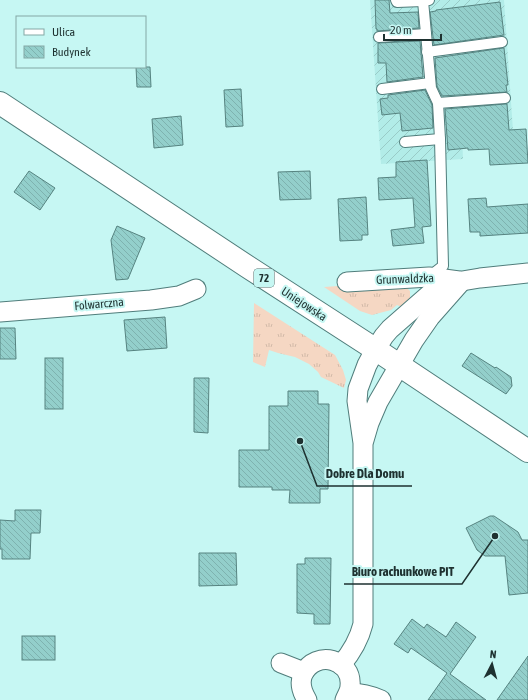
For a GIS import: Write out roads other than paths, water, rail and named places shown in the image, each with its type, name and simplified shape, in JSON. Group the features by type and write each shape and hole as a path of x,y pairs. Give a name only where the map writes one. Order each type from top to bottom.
{"main road":[{"name":"Uniejowska","path":"0,103 528,451"}],"street":[{"name":"Grunwaldzka","path":"363,443 357,401 358,389 363,374 375,350 390,329 430,294 442,288 462,281 528,273"},
{"name":"Grunwaldzka","path":"347,282 429,277 462,281"},
{"path":"342,665 357,644 363,624 363,443 369,423 378,402 418,334 430,317 462,281"},
{"name":"Folwarczna","path":"0,312 151,300 179,296 196,289"},
{"path":"307,700 302,692 302,676 306,668 312,663 327,659 342,665 347,671 350,678 350,685 347,697"},
{"path":"281,663 304,672"},
{"path":"347,697 358,693 368,694 381,700"}],"lane":[{"path":"396,0 397,2 426,0 426,34 430,83 438,103 443,266 429,277"},
{"path":"379,37 426,34"},
{"path":"428,52 502,42"},
{"path":"382,90 430,83"},
{"path":"438,103 505,98"},
{"path":"405,142 440,139"}],"place":[{"name":"Dobre Dla Domu","path":"300,441"},
{"name":"Biuro rachunkowe PIT","path":"495,536"}]}
